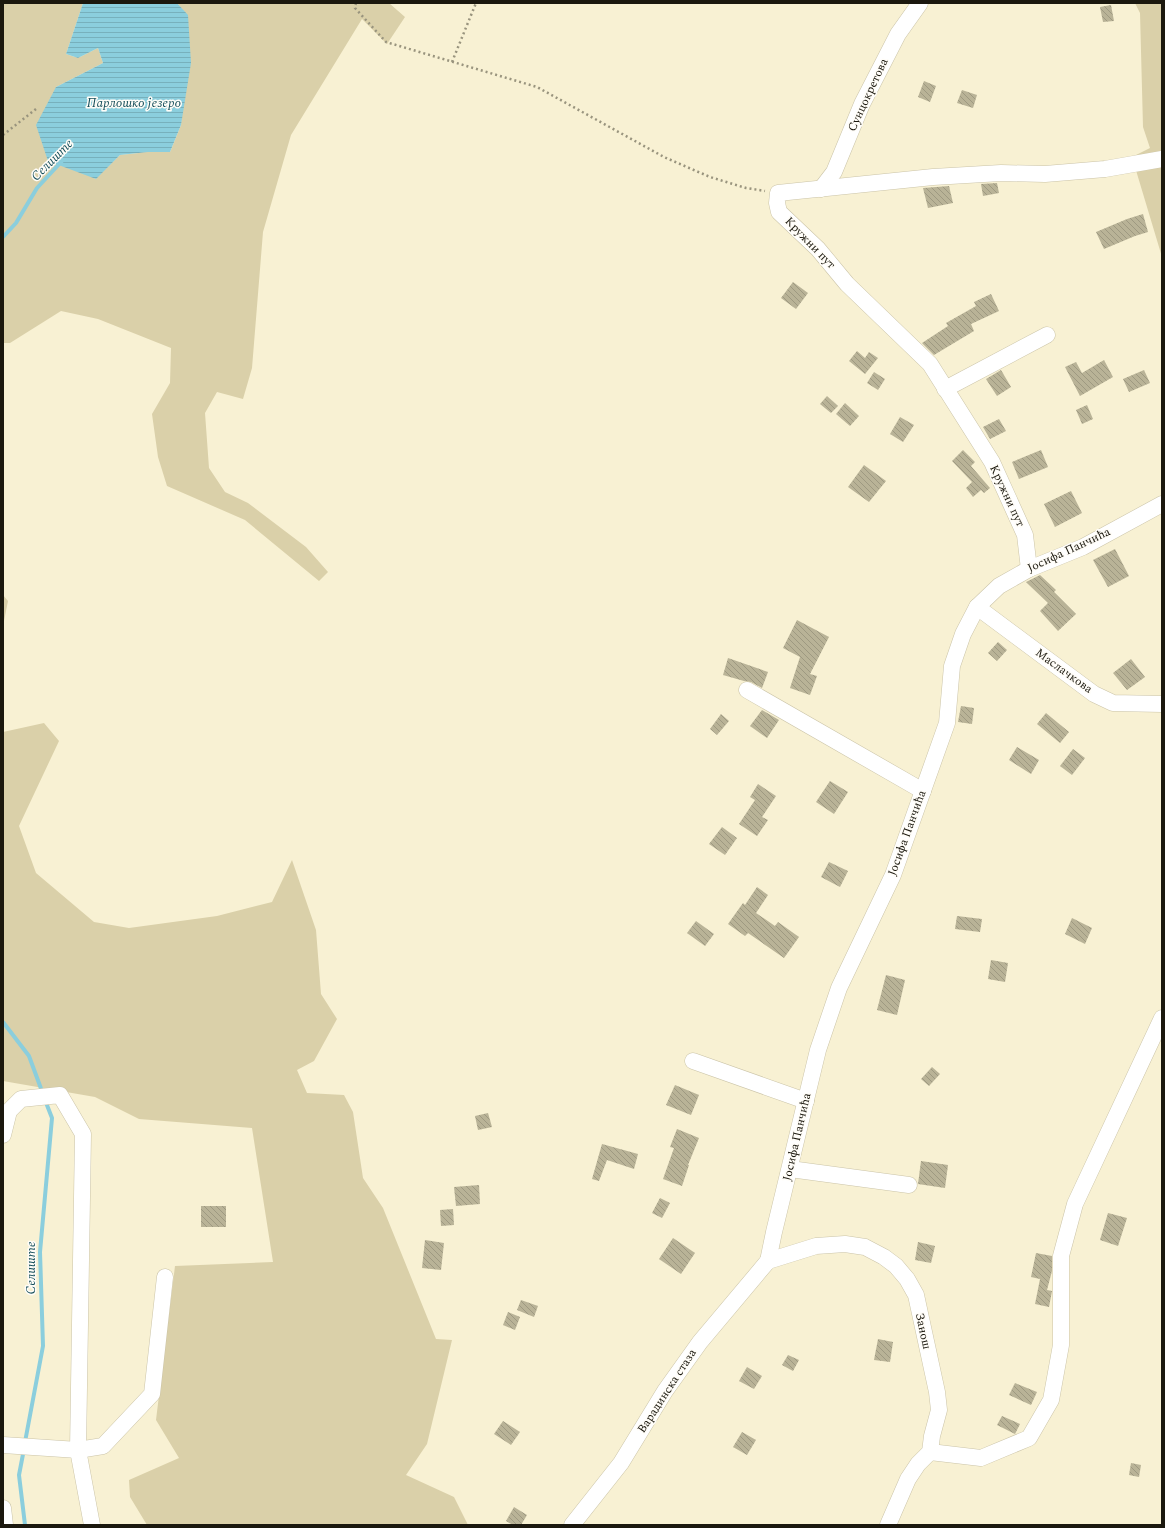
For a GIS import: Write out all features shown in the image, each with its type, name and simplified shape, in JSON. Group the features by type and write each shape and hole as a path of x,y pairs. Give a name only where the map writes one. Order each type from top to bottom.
{"street":[{"name":"Сунцокретова","path":"821,189 834,172 862,104 898,34 920,3"},
{"path":"778,194 933,177 1001,173 1045,174 1105,169 1162,159"},
{"name":"Кружни пут","path":"778,194 777,203 779,212 818,249 847,284 930,364 992,462 1025,535 1029,569"},
{"path":"946,389 1047,335"},
{"name":"Јосифа Панчића","path":"768,1261 818,1050 839,988 893,875 947,723 952,666 963,634 977,607 999,586 1029,569 1083,547 1162,504"},
{"name":"Маслачкова","path":"977,607 1094,694 1114,703 1162,704"},
{"path":"747,690 923,791"},
{"path":"888,1525 908,1479 918,1464 930,1452 981,1458 1029,1438 1051,1400 1060,1345 1061,1256 1075,1204 1162,1018"},
{"path":"693,1061 806,1101"},
{"path":"3,1135 9,1111 21,1099 60,1095 83,1134 78,1450 92,1525"},
{"path":"790,1168 909,1185"},
{"name":"Занош","path":"768,1261 816,1246 845,1244 865,1247 884,1257 896,1266 908,1279 916,1295 939,1410 932,1436 930,1452"},
{"name":"Варадинска стаза","path":"572,1525 621,1463 665,1391 700,1342 768,1261"},
{"path":"9,1445 78,1450 103,1446 152,1394 165,1277"},
{"path":"3,1508 4,1525"}],"path":[{"path":"356,3 355,8 386,42 537,87 664,157 710,177 746,188 778,194"},
{"path":"452,62 476,3"},
{"path":"3,135 36,109"}],"shaded area":[{"path":"3,3 83,3 66,54 78,58 98,48 103,63 56,87 95,179 120,155 148,152 170,152 181,125 188,16 177,3 389,3 405,17 387,44 362,19 291,135 263,232 252,368 243,399 217,392 205,413 209,468 225,492 248,503 306,547 328,572 319,581 245,520 167,486 158,457 152,414 170,383 171,348 98,319 61,311 10,343 3,343"},
{"path":"1135,3 1162,3 1162,257 1132,157 1150,148 1143,127 1140,13"},
{"path":"3,595 8,601 3,626"},
{"path":"44,723 59,741 19,826 36,873 94,922 129,928 217,916 272,902 292,860 316,930 321,994 337,1019 314,1061 297,1070 307,1093 344,1095 353,1112 363,1178 383,1208 436,1339 452,1340 427,1444 406,1475 454,1497 468,1525 147,1525 130,1497 129,1480 179,1458 156,1420 175,1266 273,1262 252,1128 139,1119 95,1097 3,1081 3,732"}],"water":[{"name":"Парлошко језеро","path":"83,3 177,3 188,15 191,63 181,125 170,152 148,152 120,155 96,179 48,161 36,125 56,87 103,63 98,48 78,58 66,54"}],"building":[{"path":"1111,5 1114,21 1103,22 1100,7"},
{"path":"924,81 936,86 930,102 918,97"},
{"path":"962,90 977,95 973,108 957,103"},
{"path":"997,183 999,193 983,196 981,184"},
{"path":"949,186 953,203 928,208 923,188"},
{"path":"1143,214 1148,232 1104,249 1096,232"},
{"path":"793,282 808,293 796,309 781,298"},
{"path":"991,294 999,311 971,324 974,331 934,355 922,343 948,326 946,323 976,306 974,302"},
{"path":"857,351 865,358 869,352 878,358 865,374 849,361"},
{"path":"1104,360 1113,377 1080,396 1065,367 1076,362 1082,373"},
{"path":"1001,370 1011,387 997,396 986,379"},
{"path":"1144,370 1150,383 1129,392 1123,379"},
{"path":"874,372 885,379 878,390 867,383"},
{"path":"827,396 838,406 831,413 820,404"},
{"path":"845,403 859,416 850,426 836,414"},
{"path":"1087,405 1093,419 1082,424 1076,410"},
{"path":"900,417 914,425 903,442 890,434"},
{"path":"999,419 1006,431 990,439 983,427"},
{"path":"963,450 975,462 971,466 990,488 984,493 981,490 973,497 966,488 972,482 952,461"},
{"path":"1041,450 1048,467 1019,479 1012,462"},
{"path":"864,465 886,481 869,502 848,487"},
{"path":"1071,491 1082,513 1055,527 1044,504"},
{"path":"1115,549 1129,576 1108,587 1093,560"},
{"path":"1040,575 1056,590 1054,592 1076,614 1058,631 1040,611 1048,603 1026,582"},
{"path":"797,620 829,637 810,674 817,676 810,695 790,688 800,657 783,648"},
{"path":"998,642 1007,650 997,661 988,653"},
{"path":"728,658 768,672 762,688 751,682 723,675"},
{"path":"1131,659 1145,677 1127,690 1113,673"},
{"path":"961,706 974,708 972,724 958,722"},
{"path":"762,710 779,720 767,738 750,726"},
{"path":"1046,713 1069,732 1060,743 1037,724"},
{"path":"721,714 729,721 717,735 710,729"},
{"path":"1017,747 1039,760 1031,774 1009,760"},
{"path":"1073,749 1085,758 1072,775 1060,766"},
{"path":"830,781 848,792 834,814 816,802"},
{"path":"758,784 776,796 762,817 768,820 757,836 739,824 755,800 750,797"},
{"path":"722,827 737,838 725,855 709,844"},
{"path":"829,862 848,871 840,887 821,877"},
{"path":"757,887 768,895 756,913 775,926 778,922 799,937 784,958 748,933 745,936 728,924 743,903 745,905"},
{"path":"957,916 982,919 980,932 955,929"},
{"path":"1072,918 1092,928 1085,944 1065,934"},
{"path":"696,921 714,934 705,946 687,933"},
{"path":"991,960 1008,963 1005,982 988,979"},
{"path":"886,975 905,980 897,1015 877,1010"},
{"path":"932,1067 940,1074 929,1086 921,1079"},
{"path":"675,1085 699,1095 691,1115 666,1105"},
{"path":"488,1113 492,1127 478,1130 475,1116"},
{"path":"677,1129 699,1138 688,1165 682,1186 663,1179 674,1148 670,1147"},
{"path":"602,1144 638,1154 634,1169 607,1160 599,1181 592,1179"},
{"path":"921,1161 948,1165 945,1188 918,1184"},
{"path":"479,1185 480,1204 456,1206 454,1187"},
{"path":"660,1198 670,1203 662,1218 652,1213"},
{"path":"201,1206 226,1206 226,1227 201,1227"},
{"path":"453,1209 454,1225 441,1226 440,1210"},
{"path":"1108,1213 1127,1218 1118,1246 1100,1240"},
{"path":"673,1238 695,1253 681,1274 659,1259"},
{"path":"425,1240 444,1243 441,1270 422,1268"},
{"path":"918,1242 935,1246 931,1263 915,1260"},
{"path":"1036,1253 1052,1256 1052,1271 1047,1290 1052,1291 1049,1307 1035,1304 1040,1279 1031,1277"},
{"path":"521,1300 538,1306 534,1317 517,1310"},
{"path":"508,1312 520,1317 515,1330 503,1325"},
{"path":"878,1339 893,1342 890,1362 874,1360"},
{"path":"788,1355 799,1360 793,1371 782,1365"},
{"path":"747,1367 762,1376 754,1389 739,1381"},
{"path":"1015,1383 1037,1392 1031,1405 1009,1395"},
{"path":"1002,1416 1020,1424 1015,1434 997,1425"},
{"path":"503,1421 520,1432 511,1445 494,1434"},
{"path":"742,1432 756,1440 747,1455 733,1447"},
{"path":"1131,1463 1141,1465 1139,1477 1129,1475"},
{"path":"514,1507 527,1515 521,1525 513,1525 506,1521"}],"waterway":[{"name":"Селиште","path":"3,237 16,223 37,188 62,161"},
{"name":"Селиште","path":"3,1022 29,1056 43,1094"},
{"name":"Селиште","path":"25,1442 43,1346 40,1252 52,1118 45,1100"},
{"name":"Селиште","path":"24,1449 19,1475 25,1525"}]}
